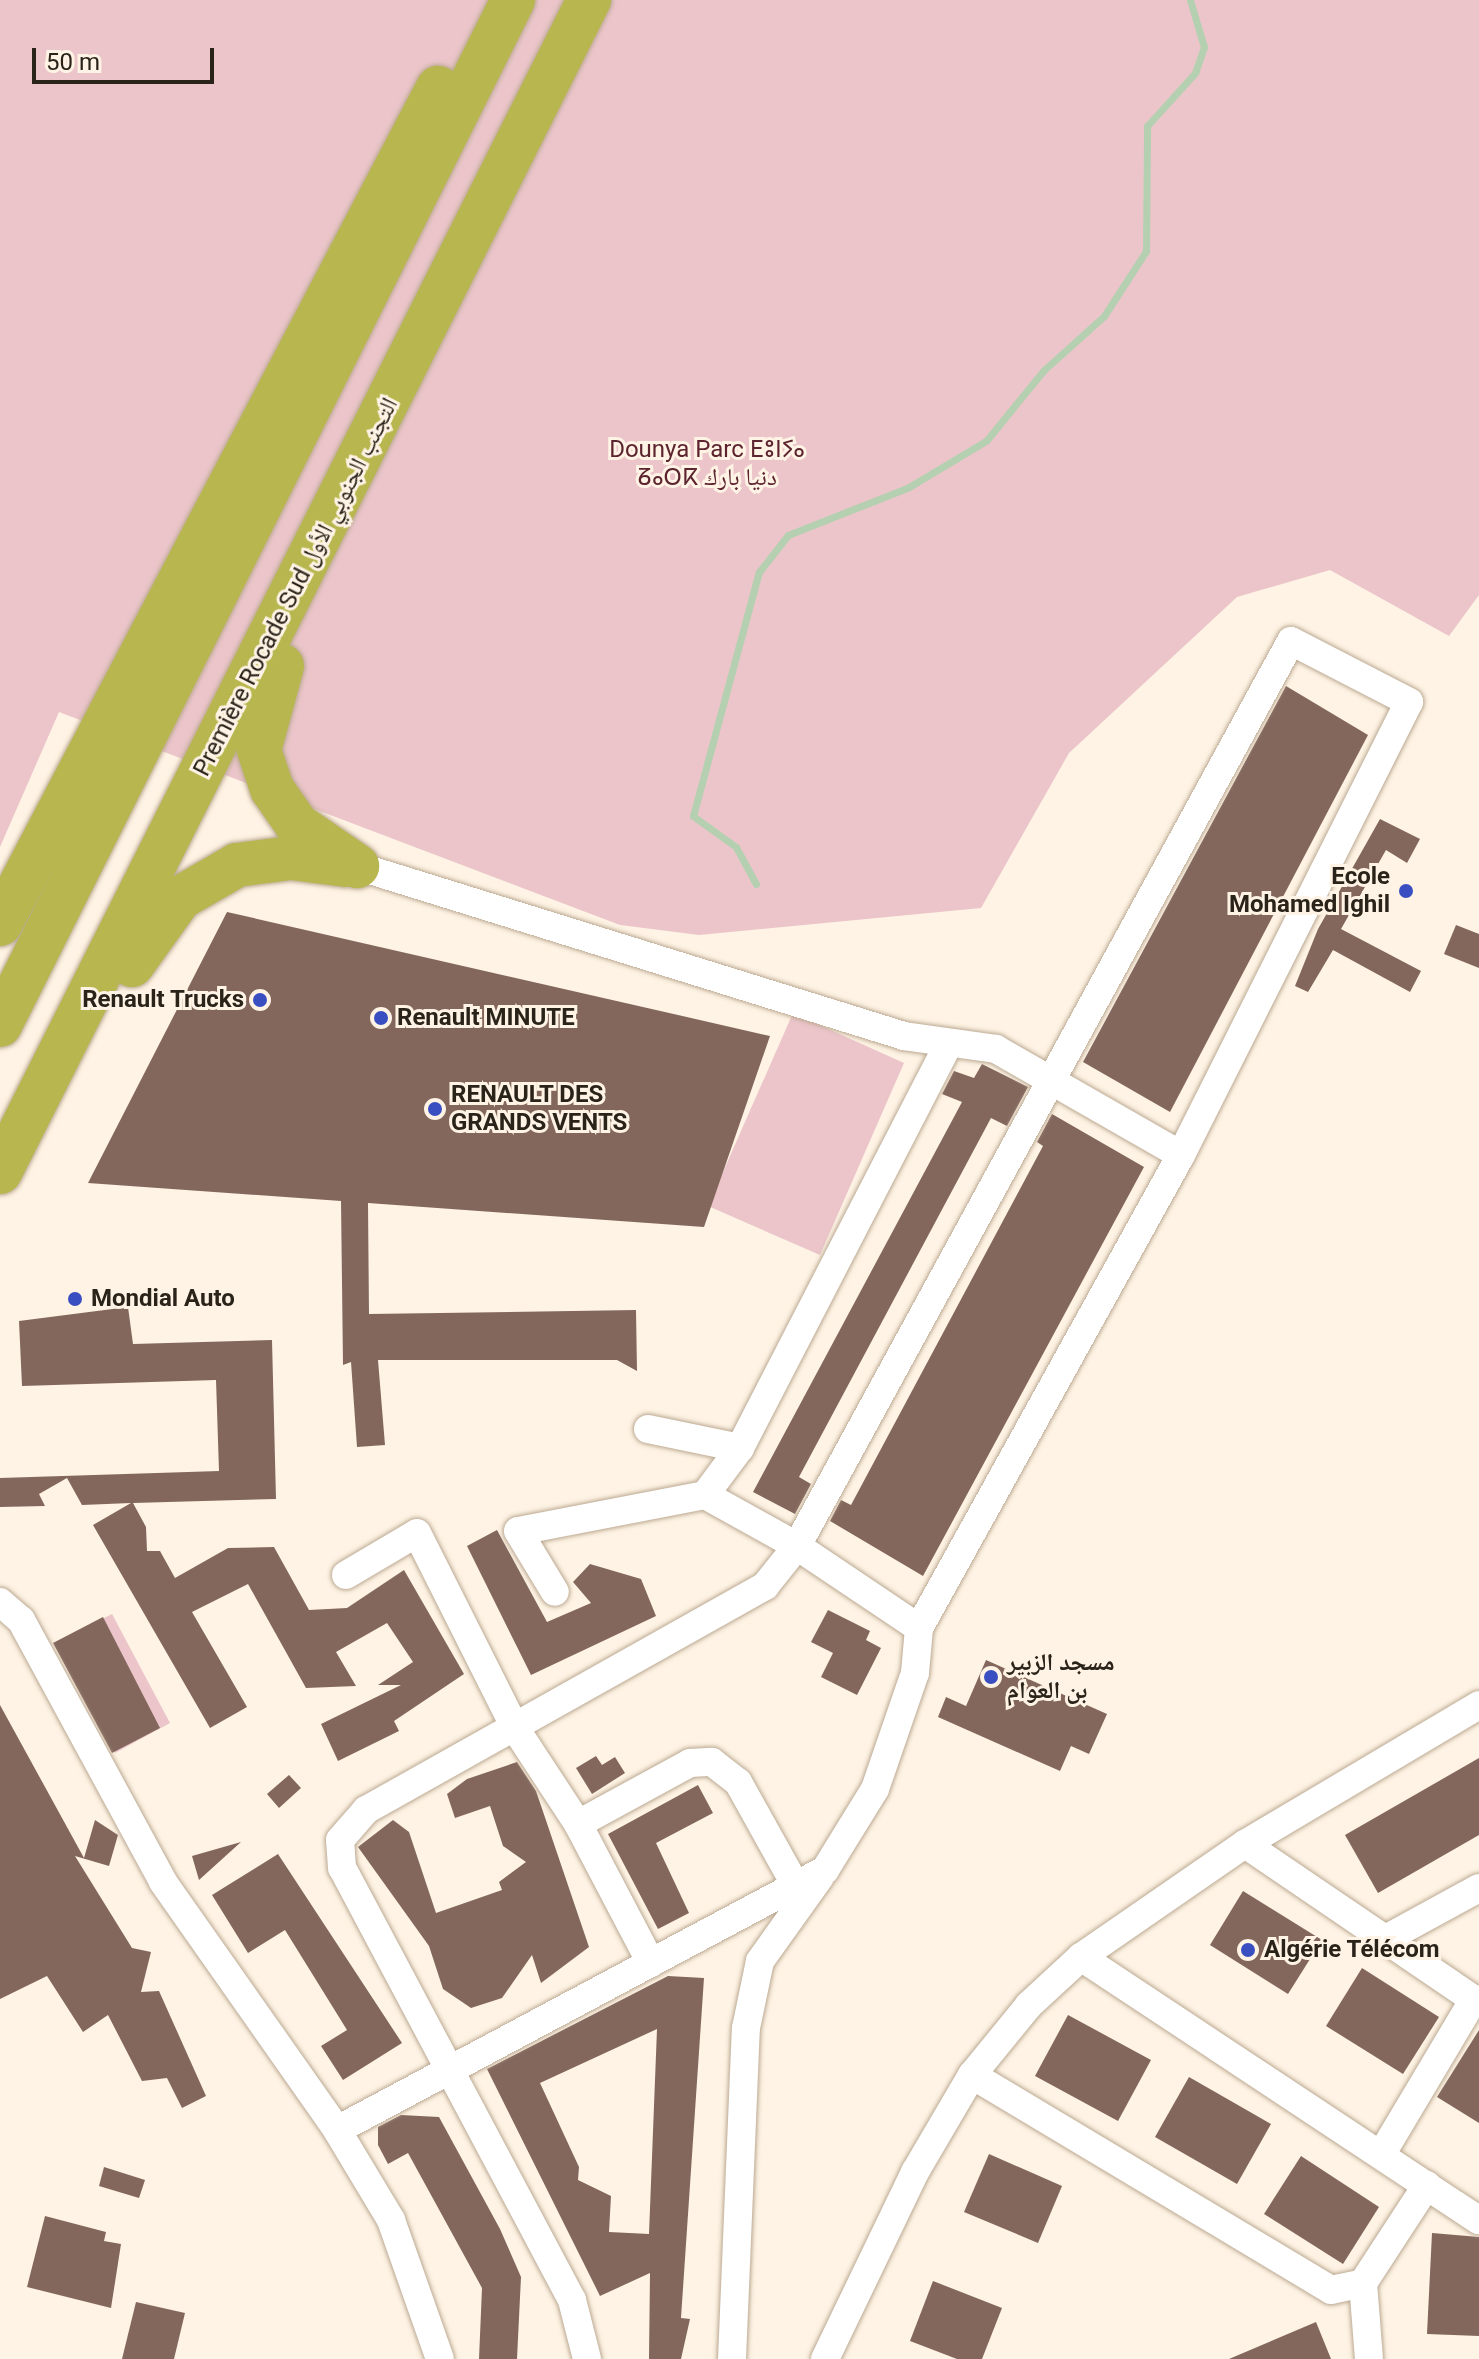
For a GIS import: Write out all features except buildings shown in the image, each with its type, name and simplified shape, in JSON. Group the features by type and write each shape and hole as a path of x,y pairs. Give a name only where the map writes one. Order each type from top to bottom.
{"highway":[{"path":"357,866 297,825 272,789 259,750 263,717 590,0"},
{"name":"Première Rocade Sud التجنب الجنوبي الأول","path":"0,1172 590,0"},
{"path":"0,924 432,97 510,6"},
{"path":"0,1025 510,6"},
{"path":"0,1197 143,945 180,898 237,865 262,861 357,866"}],"street":[{"path":"587,2359 572,2300 342,1868 340,1840 366,1810 765,1586 797,1546 1056,1081 1291,641 1409,702 1181,1155 919,1628 915,1673 875,1789 825,1870 760,1961 746,2028 732,2359"},
{"path":"357,866 571,938 947,1047 996,1049 1181,1155"},
{"path":"705,1495 740,1448 947,1047"},
{"path":"648,1429 740,1448"},
{"path":"555,1592 518,1531 705,1495 797,1546 919,1628"},
{"path":"346,1575 417,1533 515,1728 578,1824 651,1963"},
{"path":"0,1602 21,1620 163,1882 337,2130 391,2220 440,2359"},
{"path":"825,2359 915,2172 972,2075 1029,2005 1081,1957 1245,1844 1479,1705"},
{"path":"578,1824 690,1763 712,1762 738,1782 796,1886"},
{"path":"1245,1844 1391,1936 1477,2001 1381,2155"},
{"path":"337,2130 825,1870"},
{"path":"1391,1936 1479,1888"},
{"path":"1081,1957 1479,2220"},
{"path":"972,2075 1331,2290 1363,2283"},
{"path":"1369,2359 1363,2283 1427,2185"}],"green space":[{"name":"Dounya Parc ⴹⵓⵏⵢⴰ ⵒⴰⵔⴽ دنيا بارك","path":"0,0 1479,0 1479,595 1449,636 1330,570 1237,597 1069,753 981,908 699,935 620,925 59,712 0,847"},
{"path":"793,1013 904,1063 820,1255 708,1206"},
{"path":"112,1614 170,1723 115,1753 56,1643"}],"waterway":[{"path":"756,884 736,847 693,816 759,572 788,535 909,487 986,441 1044,370 1104,316 1146,251 1147,126 1195,73 1204,47 1190,0"}],"place":[{"name":"Ecole Mohamed Ighil","path":"1406,891"},
{"name":"Renault Trucks","path":"260,1000"},
{"name":"Renault MINUTE","path":"381,1018"},
{"name":"RENAULT DES GRANDS VENTS","path":"435,1109"},
{"name":"Mondial Auto","path":"75,1299"},
{"name":"مسجد الزبير بن العوام","path":"991,1677"},
{"name":"Algérie Télécom","path":"1248,1950"}]}
